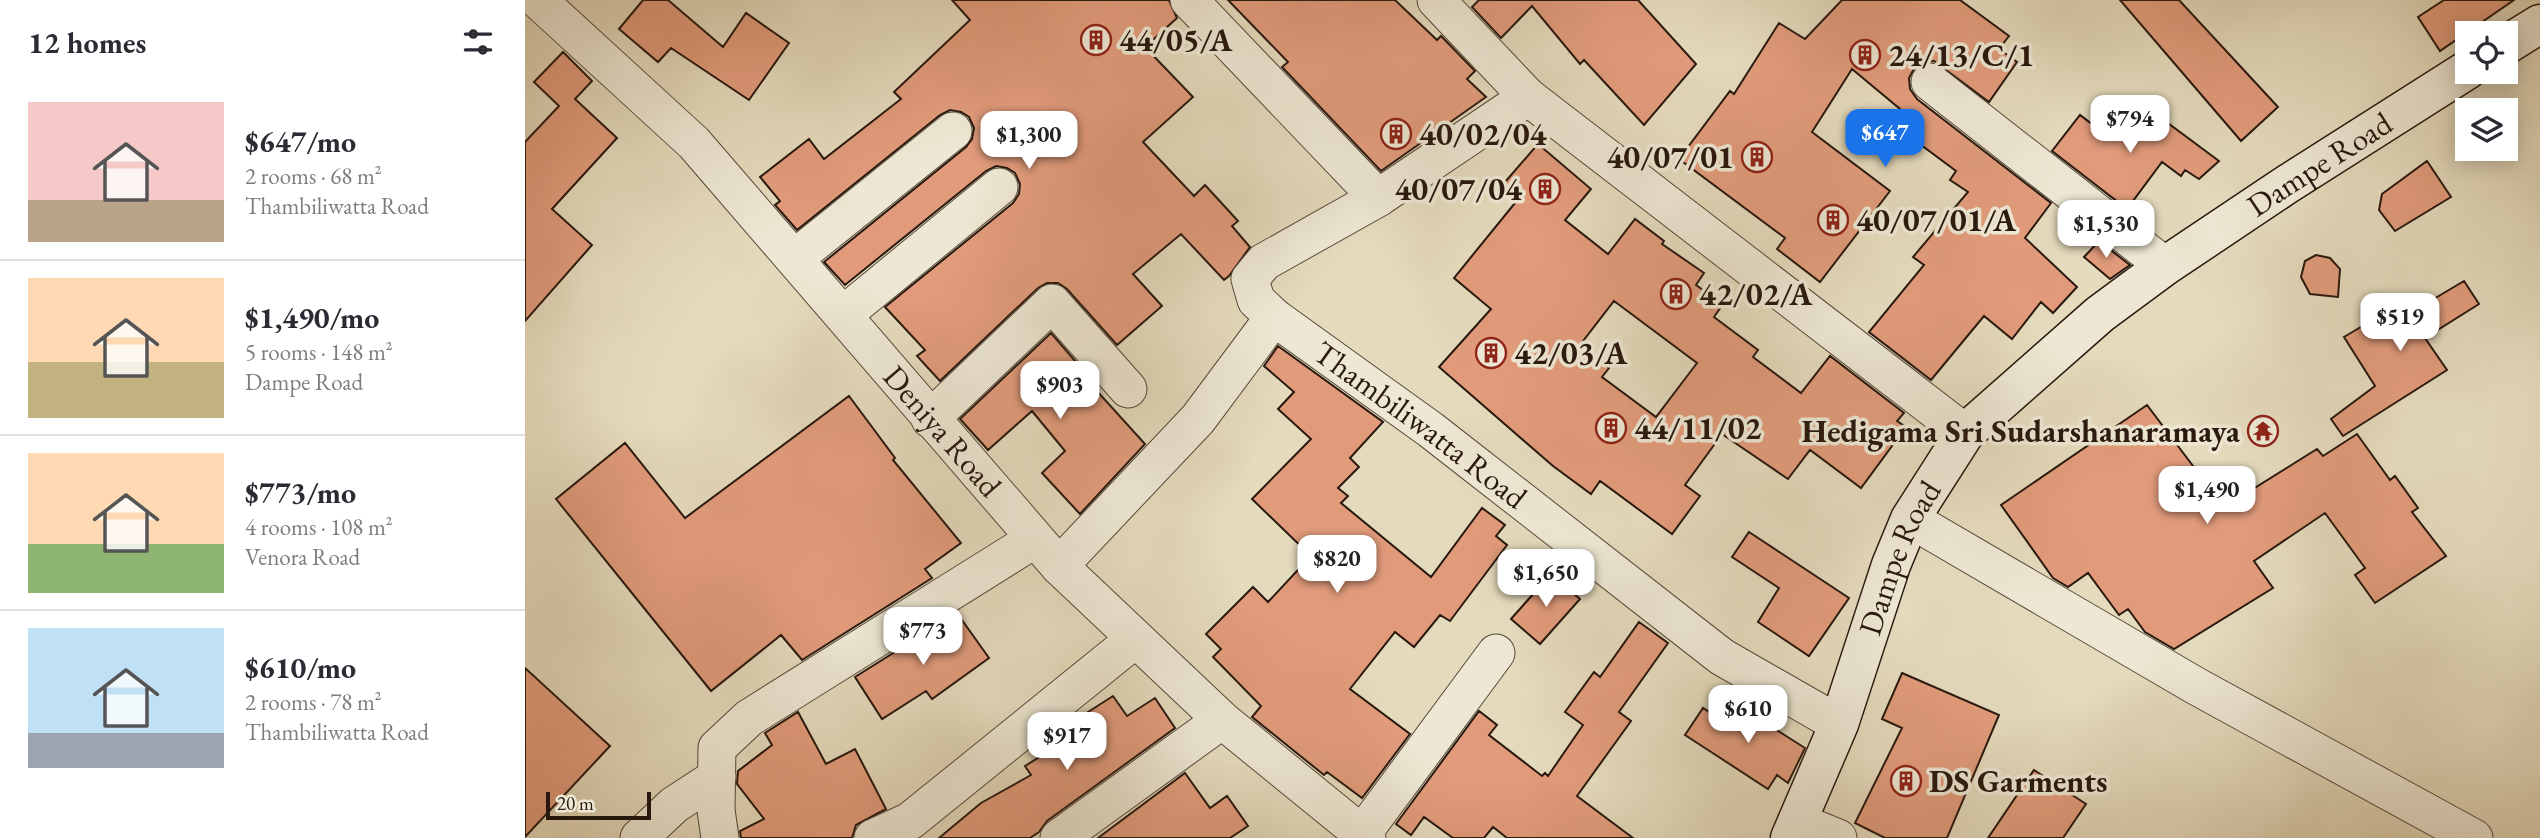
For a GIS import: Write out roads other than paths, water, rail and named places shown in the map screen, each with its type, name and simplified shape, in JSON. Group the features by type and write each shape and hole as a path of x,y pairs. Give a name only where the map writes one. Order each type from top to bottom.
{"street":[{"name":"Deniya Road","path":"538,0 694,143 1059,566 1134,640 1222,720 1364,836"},
{"path":"1189,0 1378,198"},
{"path":"1436,0 1528,97 1965,433"},
{"path":"2518,38 2540,24"},
{"name":"Dampe Road","path":"1794,830 1839,724 1891,565 1910,519 1965,433 2090,323 2165,267 2286,185 2455,78"},
{"path":"1930,82 2165,267"},
{"name":"Thambiliwatta Road","path":"1528,97 1378,198 1264,262 1250,279 1256,300 1274,317 1442,438 1722,657 1839,724"},
{"path":"795,258 953,131"},
{"path":"843,315 999,187"},
{"path":"930,419 1052,303 1128,390"},
{"path":"1059,566 1198,419 1274,317"},
{"path":"1910,519 2196,686 2474,838"},
{"path":"720,838 716,810 717,748 749,718 1035,539"},
{"path":"873,838 910,821 1134,640"},
{"path":"1364,836 1496,653"},
{"path":"1059,838 1222,720"},
{"path":"639,838 674,805 717,777"},
{"path":"1794,830 1838,838"}],"place":[{"name":"44/05/A","path":"1096,40"},
{"name":"24/13/C/1","path":"1865,55"},
{"name":"40/02/04","path":"1396,134"},
{"name":"40/07/01","path":"1757,157"},
{"name":"40/07/04","path":"1545,189"},
{"name":"40/07/01/A","path":"1833,220"},
{"name":"42/02/A","path":"1676,294"},
{"name":"42/03/A","path":"1491,353"},
{"name":"44/11/02","path":"1611,428"},
{"name":"Hedigama Sri Sudarshanaramaya","path":"2263,431"},
{"name":"DS Garments","path":"1906,781"}]}
